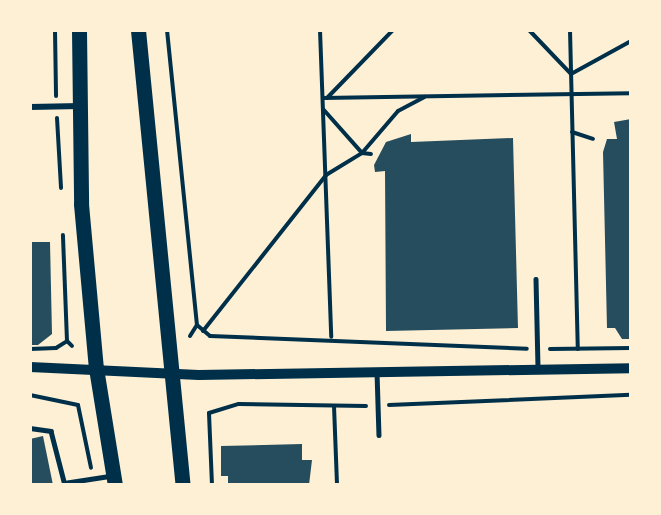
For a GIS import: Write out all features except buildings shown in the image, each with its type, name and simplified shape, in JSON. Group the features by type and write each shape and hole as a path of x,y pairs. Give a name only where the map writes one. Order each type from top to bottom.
{"main road":[{"path":"79,30 82,105 81,204 96,368 114,480"},
{"path":"138,30 183,485"}],"street":[{"path":"30,107 82,105"},
{"path":"30,367 96,368 172,374 631,368"}],"lane":[{"path":"536,279 538,369"},
{"path":"377,372 379,435"},
{"path":"30,428 51,431 65,484 93,478 114,480"}],"path":[{"path":"55,30 61,196"},
{"path":"167,30 197,325 190,336"},
{"path":"320,30 325,98 323,109 331,337"},
{"path":"325,98 393,30"},
{"path":"529,30 571,74"},
{"path":"570,30 578,349"},
{"path":"571,74 631,41"},
{"path":"325,98 631,93"},
{"path":"203,331 326,175 362,153 398,111 424,97"},
{"path":"323,109 362,153 371,154"},
{"path":"572,132 593,139"},
{"path":"30,349 56,348 67,341 71,328 63,231"},
{"path":"197,325 210,336 331,337 538,349 631,348"},
{"path":"67,341 72,346"},
{"path":"30,395 78,405 93,478"},
{"path":"334,406 337,485"}]}
